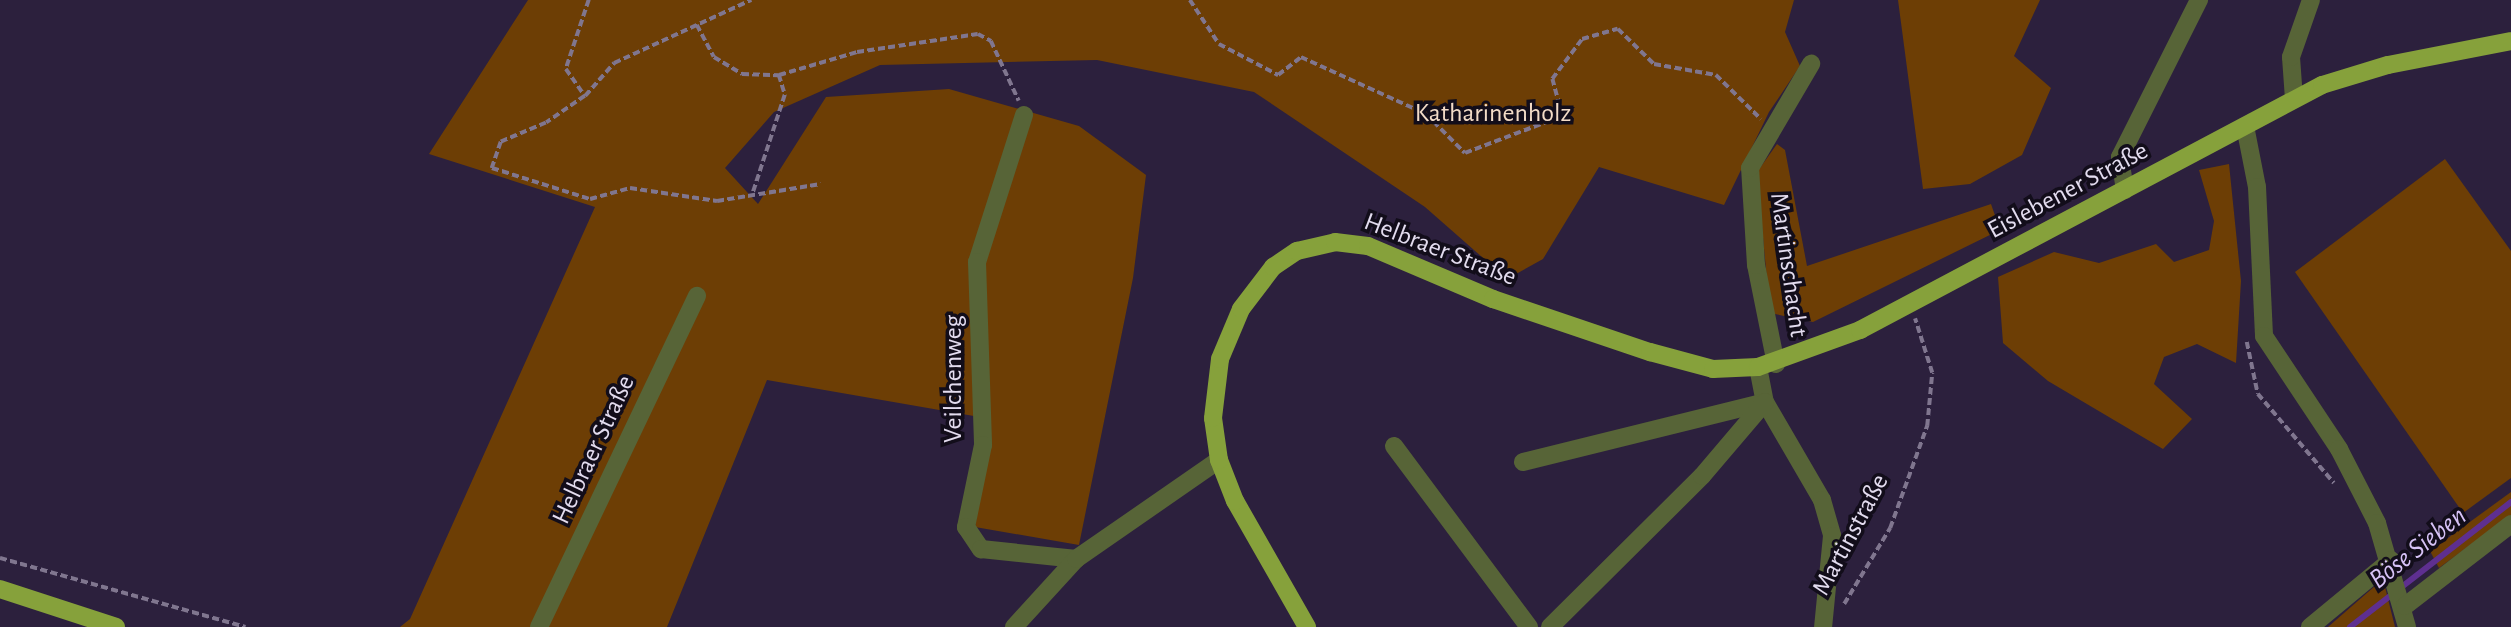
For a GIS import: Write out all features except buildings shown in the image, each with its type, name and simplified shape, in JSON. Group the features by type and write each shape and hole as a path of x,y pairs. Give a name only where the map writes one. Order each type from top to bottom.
{"main road":[{"name":"Eislebener Straße","path":"1650,352 1713,369 1767,365 1910,304 2294,99 2348,74 2511,41"},
{"name":"Helbraer Straße","path":"1307,627 1219,460 1214,394 1232,327 1273,267 1324,243 1368,246 1493,299 1650,352"},
{"path":"0,590 116,627"}],"street":[{"path":"2125,190 2120,157 2199,0"},
{"path":"2294,99 2291,57 2311,0"},
{"name":"Martinschacht","path":"1767,365 1750,194 1750,168 1811,64"},
{"name":"Veilchenweg","path":"1024,115 977,262 983,445 966,527 981,549 1076,559"},
{"path":"2245,126 2257,187 2257,296 2264,336 2339,449 2394,569 2404,601 2407,627"},
{"name":"Helbraer Straße","path":"539,627 697,296"},
{"name":"Martinstraße","path":"1767,365 1765,402 1822,500 1832,536 1830,622"},
{"path":"1523,462 1765,402"},
{"path":"1550,627 1702,476 1765,402"},
{"path":"1394,446 1529,627"},
{"path":"1014,627 1076,559 1219,460"},
{"path":"2404,601 2511,524"},
{"path":"2310,627 2394,569"}],"path":[{"path":"585,96 566,69 589,0"},
{"path":"751,0 614,63 585,96 546,123 501,142 492,168 590,199 630,188 717,201 821,184"},
{"path":"1190,0 1219,44 1278,75 1301,57 1426,114 1465,153 1562,116 1552,79 1582,39 1618,29 1654,64 1716,75 1772,128"},
{"path":"697,25 723,63 742,74 779,75 857,52 978,34 992,41 1024,115"},
{"path":"753,193 781,117 785,95 779,75"},
{"name":"Martinstraße","path":"1830,622 1890,528 1927,426 1932,373 1910,304"},
{"path":"2246,330 2258,394 2343,493"},
{"path":"0,558 245,627"}],"green space":[{"name":"Katharinenholz","path":"528,0 1794,0 1785,32 1800,66 1769,112 1724,205 1599,167 1543,259 1507,279 1425,207 1254,92 1097,60 880,65 774,112 725,168 758,204 826,97 949,89 1079,126 1146,175 1133,278 1079,545 975,527 991,419 767,380 667,627 400,627 410,619 595,207 429,154"},
{"path":"1898,0 2040,0 2014,56 2051,88 2022,155 1970,184 1923,189"},
{"path":"1777,144 1785,150 1807,266 1991,204 2000,230 1813,322 1770,313 1757,172"},
{"path":"2445,159 2511,251 2511,478 2463,513 2295,272"},
{"path":"2229,164 2241,281 2236,363 2197,344 2164,357 2154,384 2192,419 2163,449 2048,381 2003,343 1998,277 2054,252 2099,263 2156,244 2174,262 2209,250 2214,221 2199,170"},
{"path":"2511,492 2511,515 2439,568 2430,551"},
{"path":"2383,579 2395,627 2328,627"}],"waterway":[{"name":"Böse Sieben","path":"2350,627 2511,502"}]}
